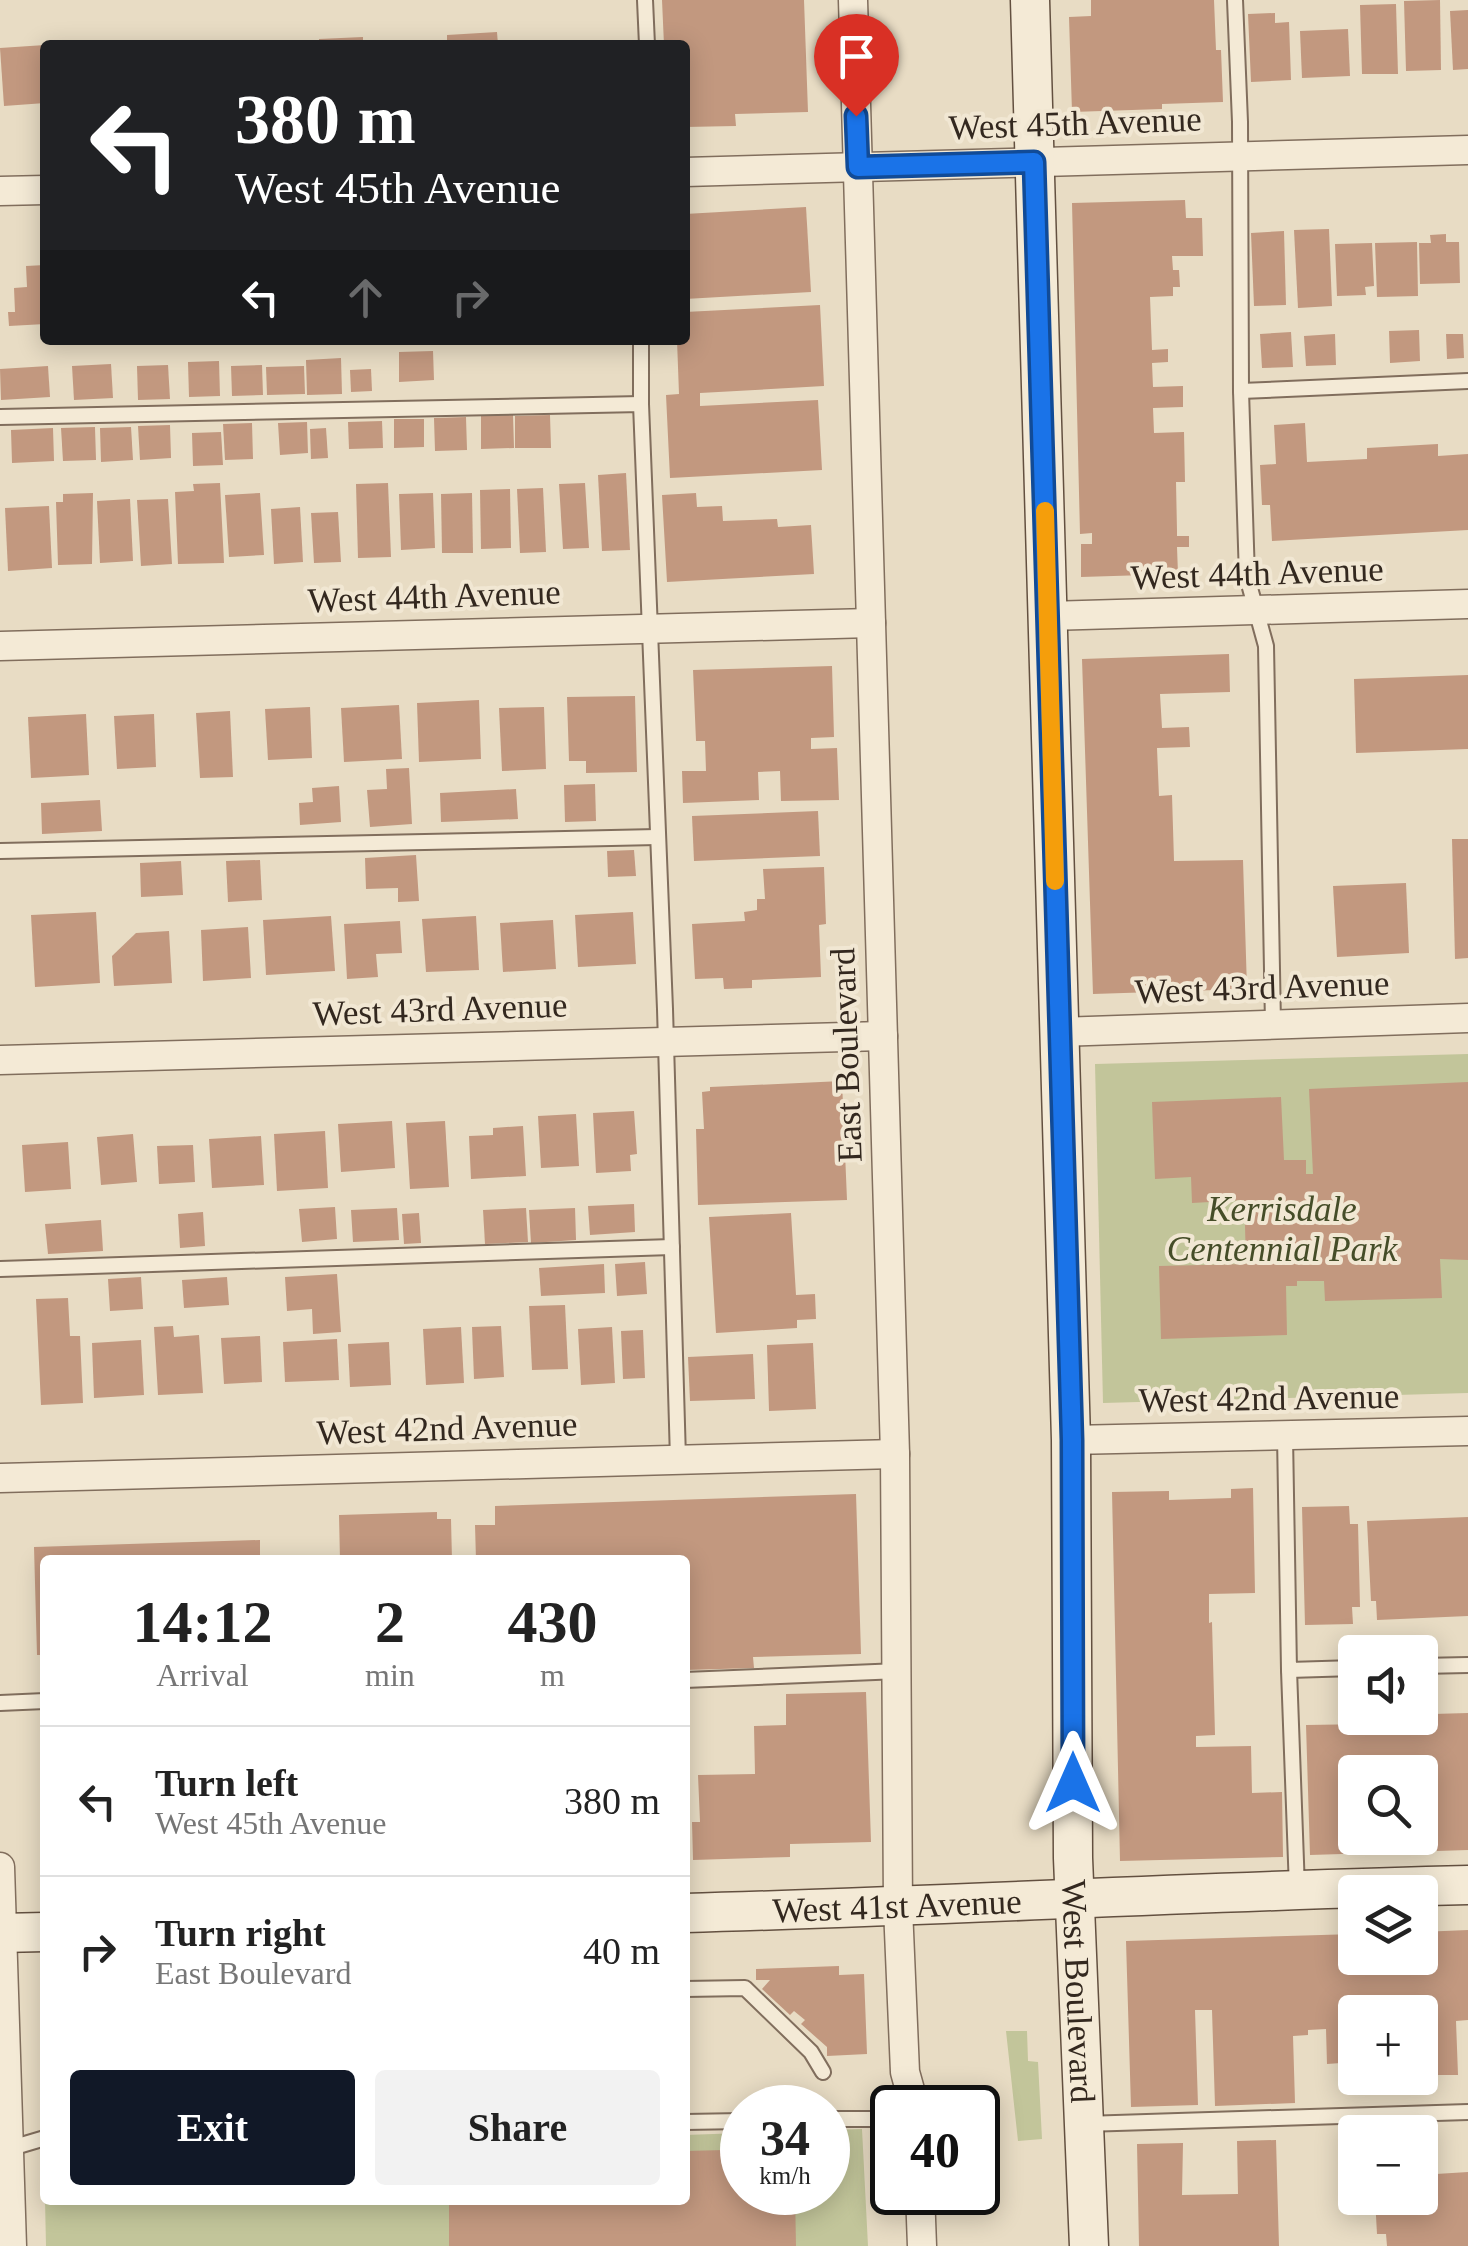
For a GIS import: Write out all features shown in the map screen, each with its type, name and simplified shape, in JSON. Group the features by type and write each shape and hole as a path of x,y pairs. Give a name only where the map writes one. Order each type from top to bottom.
{"street":[{"name":"East Boulevard","path":"853,0 895,1454 898,1908 908,2085"},
{"name":"West Boulevard","path":"1030,0 1072,1440 1074,1899 1089,2246"},
{"name":"West 45th Avenue","path":"690,172 1468,150"},
{"path":"0,191 40,190"},
{"name":"West 44th Avenue","path":"1048,616 1468,604"},
{"name":"West 44th Avenue","path":"0,646 870,623"},
{"name":"West 43rd Avenue","path":"1059,1032 1468,1018"},
{"name":"West 43rd Avenue","path":"0,1060 883,1036"},
{"name":"West 42nd Avenue","path":"1072,1440 1468,1431"},
{"name":"West 42nd Avenue","path":"0,1478 895,1454"},
{"path":"0,1866 4,2150 12,2246"},
{"name":"West 41st Avenue","path":"690,1913 1468,1885"},
{"path":"1,1933 40,1932"},
{"path":"921,2215 922,2246"}],"lane":[{"path":"646,0 647,40"},
{"path":"1235,0 1241,390 1248,577 1266,646 1273,1024"},
{"path":"640,345 678,1460"},
{"path":"1241,390 1468,381"},
{"path":"0,417 641,404"},
{"path":"0,852 657,837"},
{"path":"0,1268 672,1247"},
{"path":"1285,1436 1298,1889"},
{"path":"1438,1666 1468,1665"},
{"path":"1289,1670 1338,1669"},
{"path":"690,1680 899,1671"},
{"path":"0,1703 40,1701"},
{"path":"690,1990 746,1988 811,2052 823,2072"},
{"path":"1083,2124 1468,2112"},
{"path":"690,2122 720,2121"},
{"path":"4,2150 40,2139"}],"green space":[{"name":"Kerrisdale Centennial Park","path":"1468,1054 1468,1393 1103,1403 1095,1064"},
{"path":"1006,2031 1027,2031 1028,2061 1038,2062 1042,2139 1018,2141"},
{"path":"850,2129 862,2129 868,2246 46,2246 45,2205 690,2205 690,2135 720,2134 720,2215 850,2215"}],"building":[{"path":"662,0 804,0 808,112 735,114 736,126 690,127 690,40 664,40"},
{"path":"1091,0 1214,0 1223,102 1072,112 1069,17 1091,16"},
{"path":"1440,0 1441,70 1406,71 1404,1"},
{"path":"1396,4 1398,74 1362,74 1360,5"},
{"path":"1468,10 1468,69 1453,70 1450,11"},
{"path":"1275,13 1275,23 1289,22 1291,80 1251,82 1248,14"},
{"path":"1348,29 1350,76 1302,78 1300,31"},
{"path":"497,32 498,40 447,40 447,35"},
{"path":"363,37 363,40 319,39"},
{"path":"40,45 40,103 4,106 0,48"},
{"path":"1185,200 1186,218 1202,218 1203,256 1172,256 1173,270 1179,270 1180,287 1173,287 1173,296 1150,297 1152,350 1168,349 1168,362 1152,363 1153,387 1183,386 1183,407 1153,408 1154,433 1184,432 1185,482 1176,482 1177,536 1189,536 1189,547 1177,547 1178,574 1081,577 1081,544 1092,544 1092,533 1080,534 1072,203"},
{"path":"806,207 811,292 690,299 690,214"},
{"path":"1329,229 1332,306 1298,308 1294,230"},
{"path":"1284,231 1286,305 1254,306 1251,233"},
{"path":"1446,234 1446,242 1459,242 1460,283 1420,284 1419,243 1431,243 1430,235"},
{"path":"1417,242 1418,296 1377,297 1375,243"},
{"path":"1372,243 1374,286 1365,287 1366,295 1337,296 1335,244"},
{"path":"40,265 40,324 9,326 8,312 15,312 14,288 27,287 26,266"},
{"path":"820,305 824,386 700,393 700,406 818,400 822,470 670,478 666,395 679,394 677,345 690,345 690,312"},
{"path":"1419,330 1420,361 1390,363 1389,331"},
{"path":"1291,332 1293,367 1262,368 1260,334"},
{"path":"1335,334 1336,365 1306,366 1304,336"},
{"path":"1446,334 1463,334 1464,358 1447,359"},
{"path":"433,351 434,380 399,382 399,352"},
{"path":"341,358 342,394 307,395 306,360"},
{"path":"219,361 220,396 189,397 188,362"},
{"path":"111,364 113,398 74,400 72,366"},
{"path":"168,365 170,399 138,400 137,366"},
{"path":"262,365 263,395 232,396 231,366"},
{"path":"48,366 50,397 1,400 0,369"},
{"path":"304,366 305,394 267,395 266,367"},
{"path":"371,369 372,391 351,392 350,370"},
{"path":"513,415 514,448 481,449 481,416"},
{"path":"550,415 551,448 515,448 515,416"},
{"path":"466,417 467,450 435,451 434,418"},
{"path":"394,419 424,419 424,447 394,448"},
{"path":"382,421 383,448 349,449 348,422"},
{"path":"307,422 308,453 280,455 278,423"},
{"path":"252,423 253,459 225,460 223,424"},
{"path":"1305,423 1307,462 1367,459 1367,448 1438,444 1438,456 1468,454 1468,530 1272,541 1270,505 1262,505 1260,465 1276,464 1274,425"},
{"path":"170,425 171,458 140,460 138,426"},
{"path":"95,427 96,460 63,461 61,428"},
{"path":"131,427 133,460 101,462 100,428"},
{"path":"53,428 54,461 12,463 11,430"},
{"path":"326,428 328,458 311,459 310,429"},
{"path":"221,432 223,465 193,466 192,433"},
{"path":"626,473 630,550 602,551 598,475"},
{"path":"220,483 224,563 178,564 175,492 194,491 193,484"},
{"path":"388,483 391,557 358,558 356,484"},
{"path":"585,483 589,548 563,549 559,484"},
{"path":"543,488 546,552 520,553 517,489"},
{"path":"510,489 511,548 481,549 480,490"},
{"path":"93,493 92,564 58,565 56,502 63,502 63,494"},
{"path":"260,493 264,555 229,557 225,495"},
{"path":"433,493 435,548 401,550 399,494"},
{"path":"472,493 473,553 442,553 441,494"},
{"path":"696,493 697,507 722,506 723,521 777,519 778,527 811,525 814,574 667,582 662,495"},
{"path":"130,499 133,561 100,563 97,501"},
{"path":"168,499 172,564 141,566 137,500"},
{"path":"49,506 52,568 8,571 5,508"},
{"path":"300,507 303,562 274,564 271,509"},
{"path":"338,512 341,562 314,563 311,513"},
{"path":"1229,654 1230,692 1160,694 1162,728 1189,727 1190,747 1157,748 1159,796 1172,795 1174,861 1243,860 1247,989 1093,994 1082,659"},
{"path":"832,666 834,737 811,738 811,749 837,748 839,800 781,801 780,771 758,772 759,800 683,803 682,771 706,771 705,741 696,741 693,670"},
{"path":"1468,675 1468,749 1356,753 1354,679"},
{"path":"635,696 637,772 586,773 586,761 569,761 567,697"},
{"path":"479,700 481,759 419,762 417,703"},
{"path":"399,705 402,759 344,762 341,708"},
{"path":"310,707 312,758 268,760 265,709"},
{"path":"544,707 546,769 502,771 499,708"},
{"path":"230,711 233,777 200,778 196,713"},
{"path":"86,714 89,775 31,778 28,717"},
{"path":"154,714 156,767 117,769 114,716"},
{"path":"409,768 412,824 370,827 367,790 387,789 386,769"},
{"path":"595,784 596,821 565,822 564,785"},
{"path":"339,786 341,822 300,825 299,803 313,802 312,788"},
{"path":"516,789 518,819 441,822 440,793"},
{"path":"100,800 102,831 42,834 41,803"},
{"path":"818,811 820,856 694,861 692,816"},
{"path":"1452,839 1468,839 1468,958 1455,959"},
{"path":"634,850 636,876 608,877 607,851"},
{"path":"416,855 419,901 398,902 398,888 366,889 365,858"},
{"path":"260,860 262,900 228,902 226,861"},
{"path":"181,861 183,895 141,897 140,863"},
{"path":"824,867 826,924 819,925 821,977 752,980 752,988 724,989 723,978 695,979 692,924 745,921 744,912 757,910 757,899 765,899 763,869"},
{"path":"1406,883 1409,953 1337,957 1333,886"},
{"path":"96,912 100,983 35,987 31,915"},
{"path":"633,912 636,964 578,967 575,915"},
{"path":"331,916 335,971 266,975 263,920"},
{"path":"476,916 479,970 426,972 422,919"},
{"path":"553,920 556,969 503,972 500,923"},
{"path":"400,921 402,953 376,954 378,977 347,979 344,924"},
{"path":"248,927 251,978 203,981 201,930"},
{"path":"169,931 172,983 114,986 112,956 136,933"},
{"path":"842,1081 847,1200 698,1205 696,1129 704,1129 702,1092 710,1091 710,1087"},
{"path":"1468,1082 1468,1260 1440,1259 1442,1298 1325,1301 1324,1281 1297,1281 1297,1286 1286,1286 1287,1335 1161,1339 1159,1266 1246,1264 1245,1226 1244,1200 1192,1203 1191,1177 1155,1179 1152,1102 1281,1097 1284,1160 1306,1160 1306,1174 1313,1174 1309,1089"},
{"path":"634,1111 637,1154 630,1155 631,1171 596,1173 593,1113"},
{"path":"576,1114 579,1166 541,1168 538,1116"},
{"path":"392,1121 395,1168 341,1172 338,1124"},
{"path":"445,1121 449,1187 410,1189 406,1123"},
{"path":"523,1126 526,1176 471,1179 469,1136 493,1135 493,1128"},
{"path":"325,1131 328,1188 277,1191 274,1134"},
{"path":"133,1134 137,1182 101,1185 97,1137"},
{"path":"261,1136 264,1185 212,1188 209,1139"},
{"path":"68,1142 71,1189 25,1192 22,1145"},
{"path":"193,1145 195,1182 159,1184 157,1146"},
{"path":"634,1204 635,1232 590,1235 588,1206"},
{"path":"335,1207 337,1239 302,1242 299,1209"},
{"path":"397,1208 399,1240 353,1242 351,1210"},
{"path":"526,1208 528,1242 485,1244 483,1210"},
{"path":"575,1208 576,1240 531,1243 529,1210"},
{"path":"203,1212 205,1246 180,1248 178,1214"},
{"path":"419,1213 421,1243 404,1244 402,1214"},
{"path":"791,1213 796,1295 815,1294 816,1319 797,1320 797,1328 716,1333 709,1217"},
{"path":"101,1220 103,1251 48,1254 45,1224"},
{"path":"645,1262 647,1294 617,1296 615,1264"},
{"path":"604,1264 605,1293 541,1296 539,1268"},
{"path":"337,1274 341,1332 313,1334 312,1309 287,1311 285,1277"},
{"path":"141,1277 143,1309 110,1311 108,1279"},
{"path":"227,1277 229,1305 184,1308 182,1280"},
{"path":"68,1298 70,1336 80,1336 83,1403 41,1405 36,1299"},
{"path":"565,1305 568,1369 532,1370 529,1306"},
{"path":"173,1326 174,1337 199,1335 203,1393 158,1395 154,1327"},
{"path":"501,1326 504,1377 474,1379 472,1327"},
{"path":"461,1327 464,1383 426,1385 423,1329"},
{"path":"612,1327 615,1383 581,1385 578,1329"},
{"path":"643,1330 645,1378 623,1379 621,1331"},
{"path":"260,1336 262,1382 224,1384 221,1338"},
{"path":"337,1339 339,1380 285,1382 283,1342"},
{"path":"141,1340 144,1395 94,1398 92,1343"},
{"path":"389,1342 391,1385 350,1387 348,1344"},
{"path":"813,1343 816,1409 769,1411 767,1345"},
{"path":"753,1354 755,1399 690,1401 688,1357"},
{"path":"1253,1488 1255,1593 1209,1594 1215,1735 1196,1736 1196,1747 1251,1746 1252,1793 1282,1792 1283,1857 1120,1861 1112,1492 1169,1491 1169,1500 1231,1498 1231,1489"},
{"path":"856,1494 861,1654 753,1657 754,1668 690,1670 690,1555 476,1555 475,1525 495,1525 495,1506"},
{"path":"1349,1506 1350,1524 1358,1524 1360,1607 1352,1607 1353,1624 1305,1625 1302,1507"},
{"path":"437,1512 437,1519 451,1519 452,1555 340,1555 339,1515"},
{"path":"1468,1517 1468,1616 1377,1620 1376,1601 1371,1601 1367,1521"},
{"path":"260,1540 260,1555 40,1555 37,1655 34,1547"},
{"path":"866,1692 871,1842 790,1844 790,1857 693,1860 692,1822 700,1822 698,1775 755,1774 754,1726 786,1725 786,1694"},
{"path":"1468,1713 1468,1850 1438,1851 1438,1755 1338,1755 1338,1854 1310,1855 1306,1725 1338,1724 1338,1735 1438,1735 1438,1714"},
{"path":"1468,1930 1468,2020 1456,2021 1458,2075 1438,2075 1438,1995 1338,1995 1338,2063 1327,2064 1326,2029 1293,2036 1295,2103 1215,2106 1212,2010 1195,2010 1198,2105 1131,2107 1126,1941 1338,1935 1338,1975 1438,1975 1438,1931"},
{"path":"839,1966 839,1975 864,1974 867,2054 827,2056 827,2047 801,2024 805,2020 794,2011 790,2015 762,1989 770,1980 756,1980 756,1969"},
{"path":"1276,2140 1279,2246 1139,2246 1137,2144 1183,2143 1182,2195 1238,2194 1237,2141"},
{"path":"720,2150 720,2215 795,2215 796,2246 449,2246 449,2205 690,2205 690,2151"},
{"path":"1468,2172 1468,2246 1387,2246 1386,2234 1377,2234 1376,2215 1438,2215 1438,2174"}],"slow traffic":[{"path":"1045,511 1055,881"}],"route":[{"path":"856,116 858,167 1034,162 1072,1440 1073,1783"}]}
